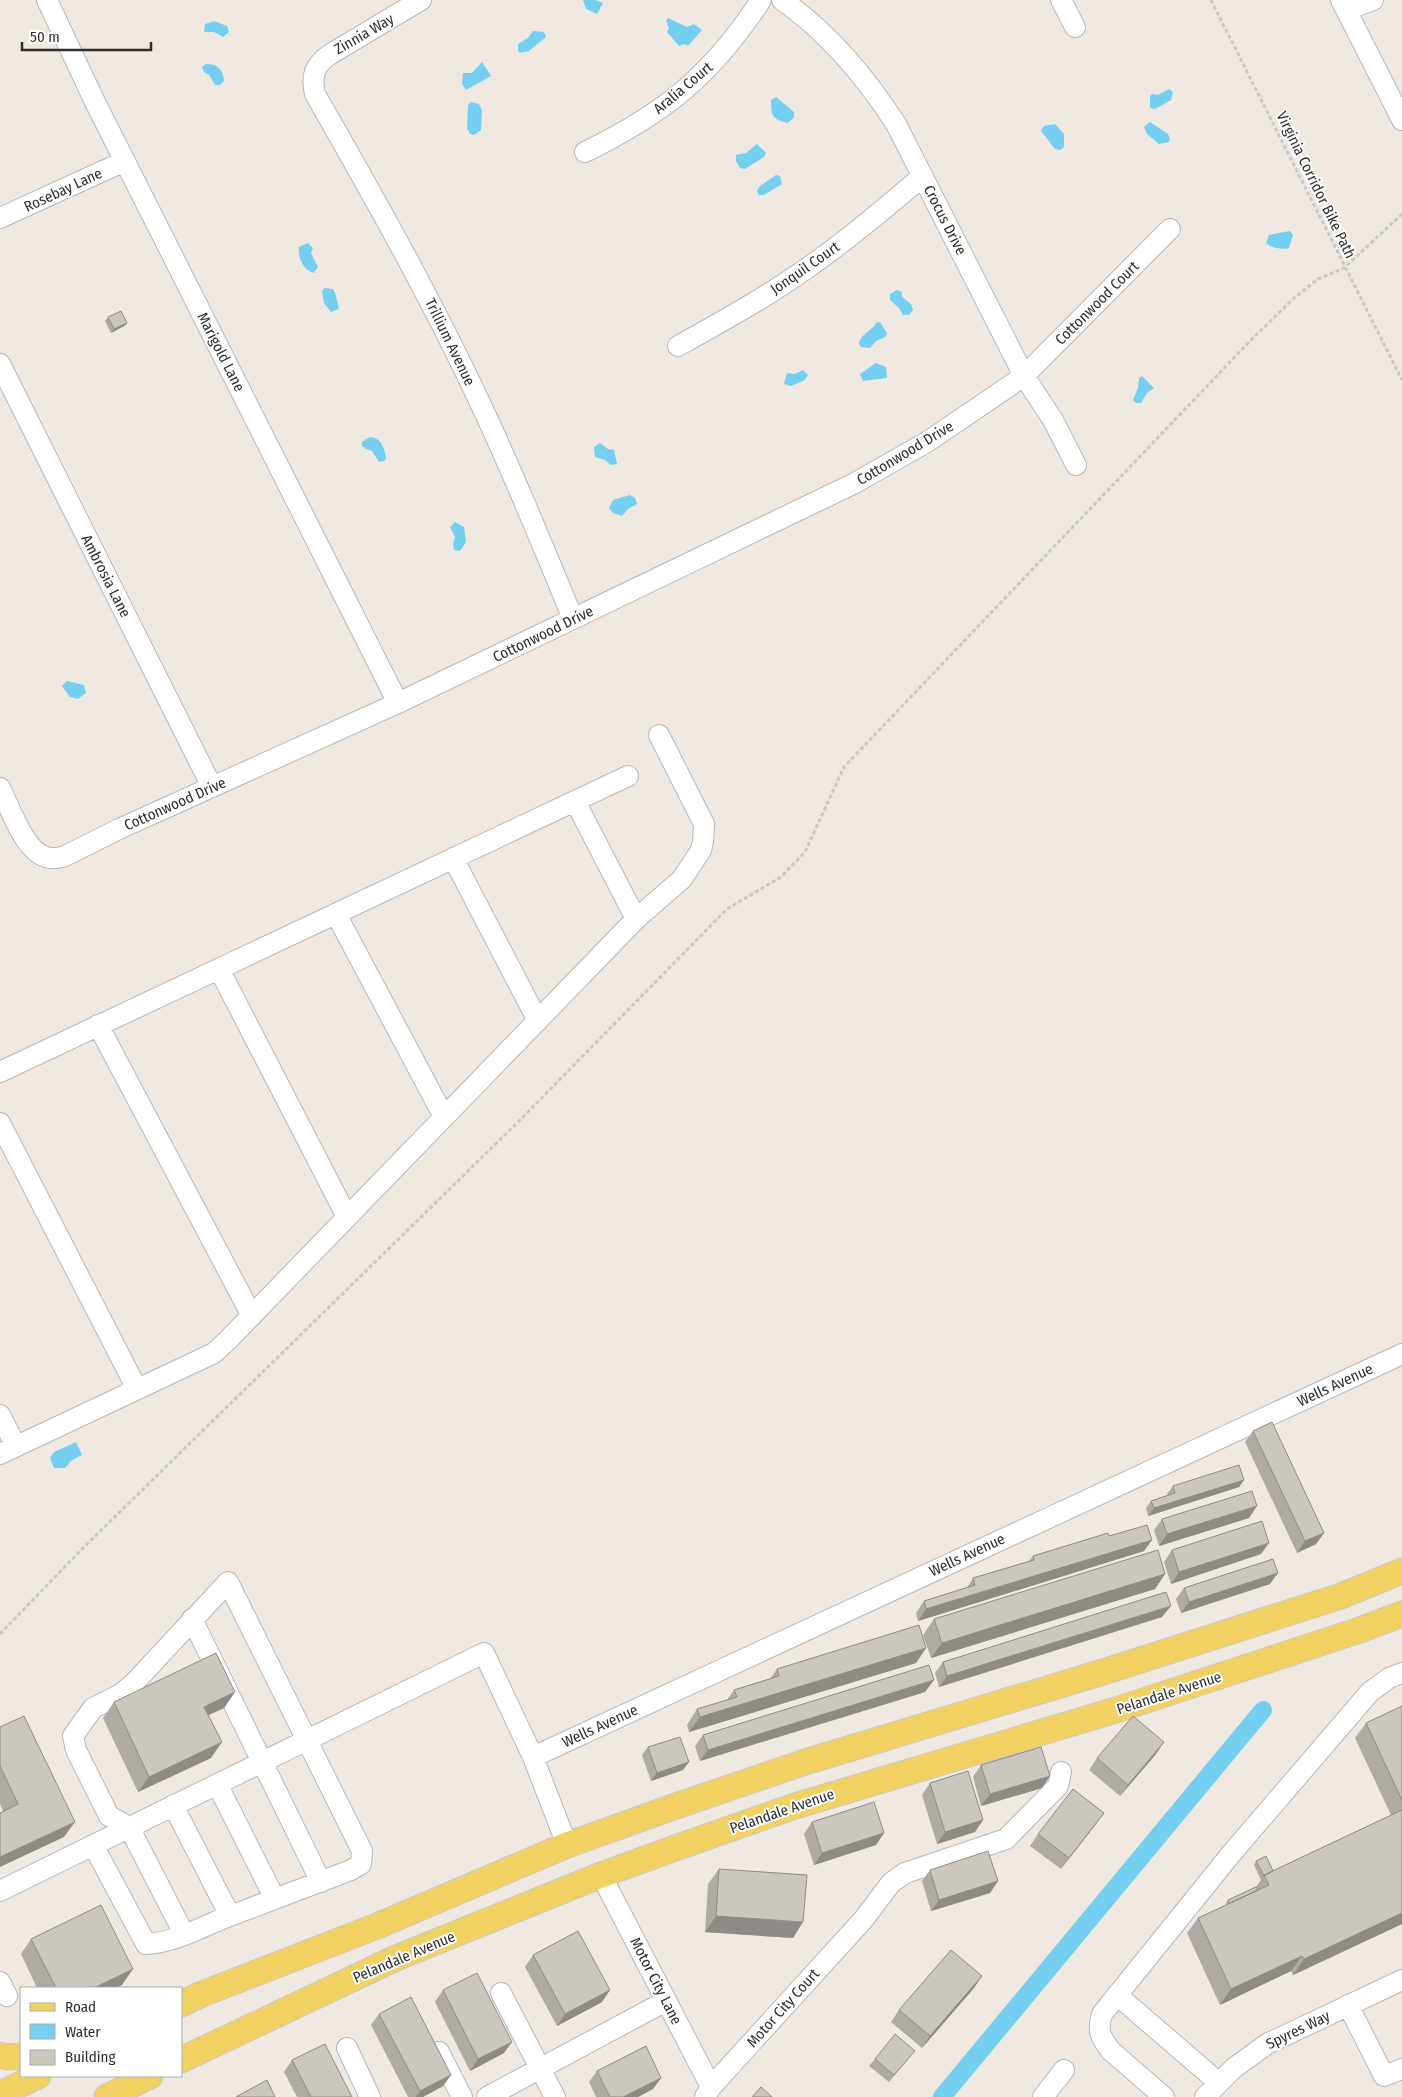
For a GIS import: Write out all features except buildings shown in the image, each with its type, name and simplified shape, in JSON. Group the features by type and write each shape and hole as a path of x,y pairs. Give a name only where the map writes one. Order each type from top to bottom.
{"main road":[{"path":"182,2004 386,1922 567,1845 676,1806 796,1765 1341,1596 1402,1571"},
{"name":"Pelandale Avenue","path":"182,2060 396,1958 601,1876 795,1806 1116,1710 1348,1634 1402,1614"},
{"path":"0,2055 7,2057 20,2056"},
{"path":"0,2094 36,2077"},
{"path":"107,2097 148,2077"}],"street":[{"name":"Marigold Lane","path":"47,0 125,161 398,703"},
{"name":"Zinnia Way","path":"313,74 318,63 328,55 422,0"},
{"name":"Aralia Court","path":"585,152 626,131 660,110 686,90 715,62 737,35 761,0"},
{"name":"Crocus Drive","path":"782,0 808,19 851,62 877,95 896,124 1024,376 1053,420 1076,465"},
{"path":"1061,0 1075,27"},
{"path":"1374,0 1344,5 1402,120"},
{"name":"Trillium Avenue","path":"313,74 312,82 315,94 386,218 482,406 531,515 574,619"},
{"name":"Rosebay Lane","path":"0,218 125,161"},
{"name":"Jonquil Court","path":"678,346 743,310 803,272 858,231 923,176"},
{"name":"Cottonwood Court","path":"1024,376 1170,229"},
{"name":"Ambrosia Lane","path":"0,364 212,787"},
{"name":"Cottonwood Drive","path":"0,788 26,841 35,851 45,857 56,858 66,856 119,829 398,703 855,483 927,442 1024,376"},
{"path":"0,1414 8,1450 214,1353 636,919 682,878 701,850 704,824 659,734"},
{"path":"0,1072 628,776"},
{"path":"575,801 636,919"},
{"path":"453,858 538,1021"},
{"path":"336,914 444,1117"},
{"path":"219,969 347,1217"},
{"path":"98,1026 252,1316"},
{"path":"0,1123 137,1389"},
{"name":"Wells Avenue","path":"533,1757 1402,1354"},
{"path":"93,1845 146,1944 160,1943 184,1934 230,1916 321,1882 361,1864 362,1851 228,1582 134,1683 121,1694 93,1708 73,1736 76,1750 109,1816 129,1827 184,1934"},
{"path":"192,1619 321,1882"},
{"path":"0,1891 484,1653 533,1757 567,1845"},
{"path":"1164,2097 1111,2051 1104,2042 1098,2028 1102,2014 1231,1854 1370,1692 1389,1678 1402,1673"},
{"name":"Motor City Court","path":"708,2092 863,1920 891,1883 905,1873 1006,1839 1058,1786 1061,1772"},
{"path":"217,1784 275,1899"},
{"path":"173,1805 230,1916"},
{"name":"Motor City Lane","path":"601,1876 666,2002 708,2092"},
{"name":"Spyres Way","path":"1205,2097 1218,2082 1250,2055 1267,2044 1402,1981"},
{"path":"501,1993 555,2097"},
{"path":"1117,1995 1218,2082"},
{"path":"487,2097 666,2002"},
{"path":"1348,2005 1384,2076 1402,2068"},
{"path":"430,2035 462,2097"},
{"path":"347,2048 370,2097"},
{"path":"1043,2097 1064,2070"}],"path":[{"name":"Virginia Corridor Bike Path","path":"1211,0 1344,268 1402,380"},
{"path":"0,1634 82,1549 519,1121 727,909 781,877 805,852 844,767 1258,333 1294,298 1318,279 1344,268 1402,214"}],"water":[{"path":"583,0 595,0 603,3 597,14 586,9"},
{"path":"668,18 687,27 694,24 702,30 688,46 684,44 679,46 667,32 669,28 666,21"},
{"path":"214,21 227,26 229,32 223,37 214,32 204,32 205,24"},
{"path":"533,31 544,32 546,37 529,51 520,53 518,51 518,44 528,38"},
{"path":"482,62 491,76 466,90 462,84 463,73 472,73"},
{"path":"206,64 220,68 224,81 220,85 215,85 209,75 204,72 202,67"},
{"path":"1169,89 1173,92 1171,100 1155,109 1150,108 1150,96 1152,94 1158,95"},
{"path":"776,97 794,112 794,117 788,123 779,120 772,113 771,100"},
{"path":"471,102 479,104 482,111 481,130 474,135 470,134 467,128 468,105"},
{"path":"1150,122 1168,134 1169,142 1159,144 1147,134 1144,127"},
{"path":"1055,124 1064,134 1064,147 1060,150 1055,149 1041,131 1044,126"},
{"path":"757,144 766,153 764,157 745,169 740,168 736,161 736,155 746,153"},
{"path":"776,175 780,176 782,184 764,195 759,195 757,191 760,186"},
{"path":"1290,231 1293,235 1289,248 1277,248 1266,243 1269,235"},
{"path":"308,243 313,248 311,253 318,267 314,273 304,267 299,256 299,247"},
{"path":"325,288 333,289 339,309 331,312 324,303 322,291"},
{"path":"897,290 902,292 902,297 911,304 913,310 909,315 903,315 899,308 890,300 890,294"},
{"path":"880,322 887,333 885,337 876,341 870,348 861,347 859,344 862,338 876,323"},
{"path":"876,363 886,367 887,378 863,381 860,374"},
{"path":"803,370 808,375 805,380 791,386 784,384 787,373 795,374"},
{"path":"1142,376 1154,388 1147,393 1141,403 1136,403 1133,400 1138,388 1139,378"},
{"path":"370,437 377,439 382,444 386,459 384,461 379,462 372,451 362,446 362,442"},
{"path":"600,443 608,449 614,450 617,464 611,465 605,460 595,457 594,447"},
{"path":"630,495 635,498 637,504 628,509 622,516 613,513 609,508 613,500"},
{"path":"455,522 464,527 466,542 460,551 454,550 453,543 455,537 450,527"},
{"path":"67,681 84,685 86,693 78,699 70,697 62,686"},
{"path":"76,1442 82,1455 71,1461 65,1468 54,1468 50,1458 54,1452"}],"waterway":[{"path":"942,2097 1263,1710"}]}
